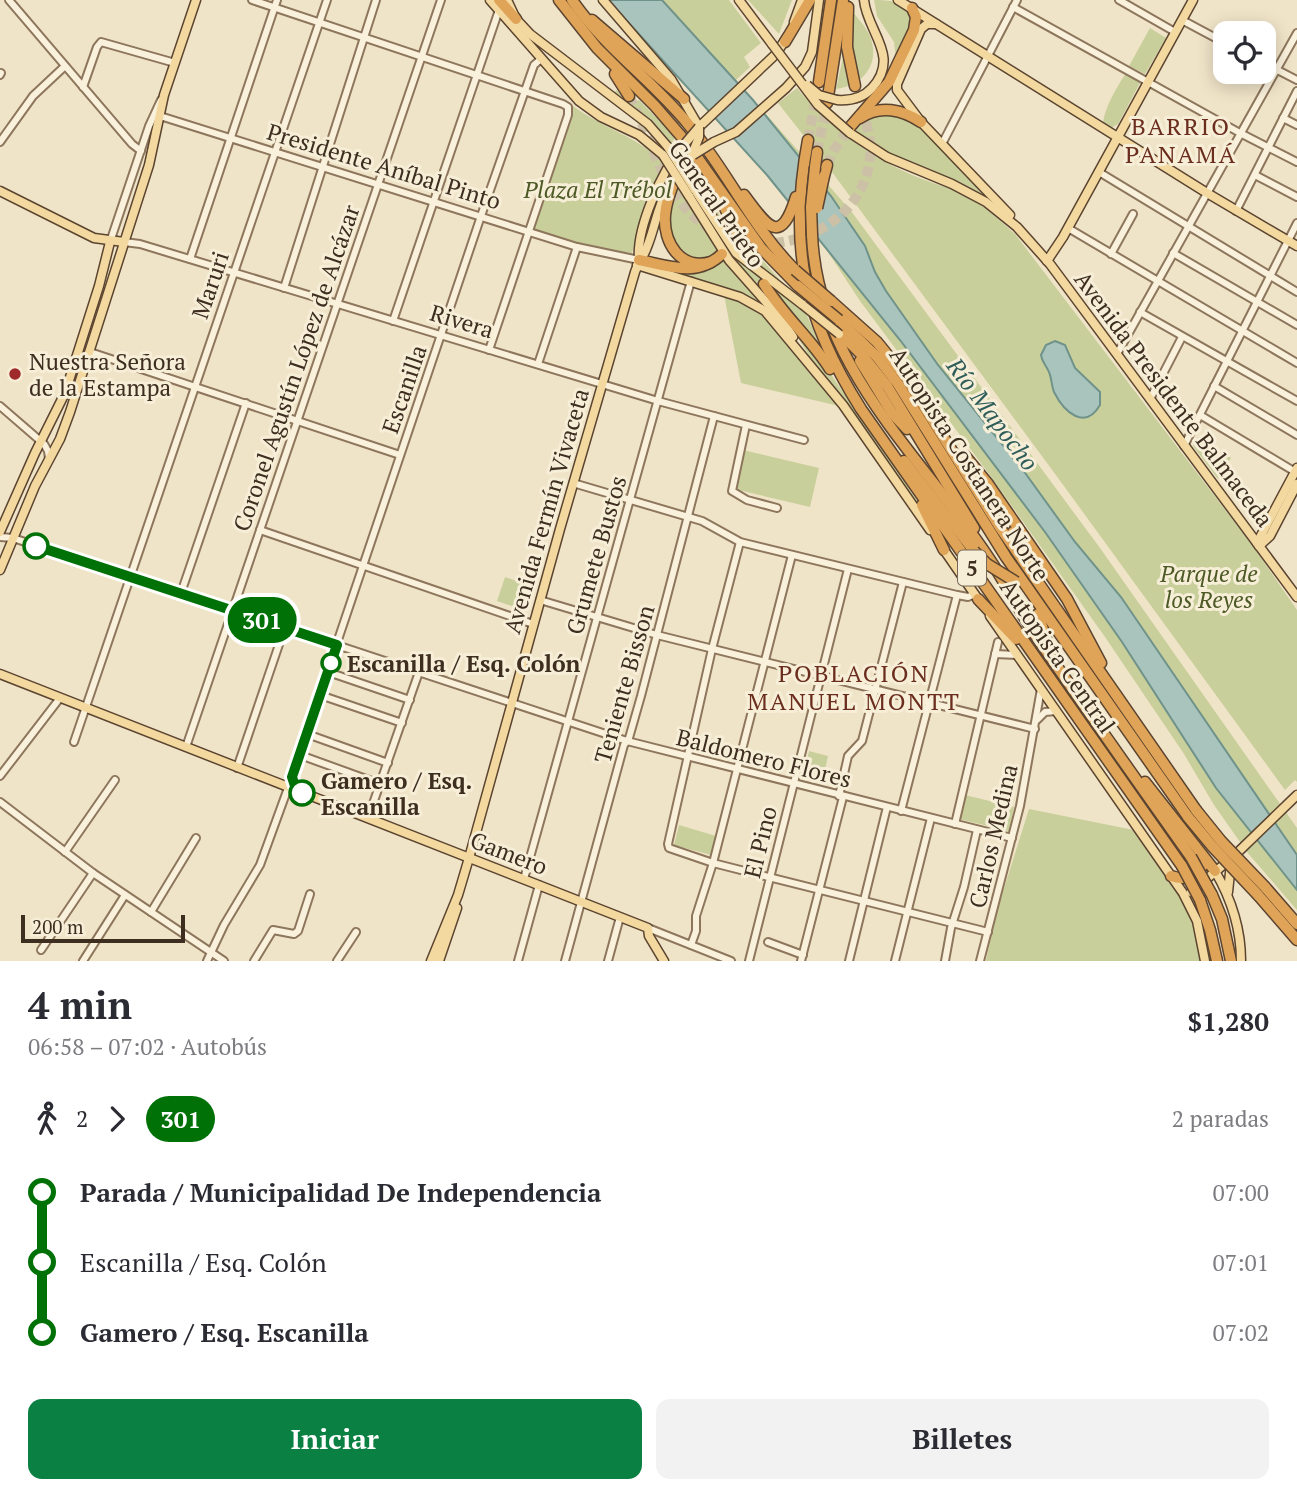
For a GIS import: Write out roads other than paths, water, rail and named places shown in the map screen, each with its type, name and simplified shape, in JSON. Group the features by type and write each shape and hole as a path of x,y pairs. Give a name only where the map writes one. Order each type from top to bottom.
{"highway":[{"name":"Autopista Costanera Norte","path":"559,0 601,53 667,120 710,174 761,248 798,286 871,351 898,384 1037,602 1192,814 1221,841 1297,940"},
{"path":"572,0 684,99"},
{"name":"Autopista Costanera Norte","path":"572,0 600,37 680,115 767,240 795,270 867,331 889,355 907,379 1001,529 1115,691 1192,814"},
{"path":"819,82 831,0"},
{"path":"832,102 843,0"},
{"path":"848,0 847,47 855,86"},
{"path":"785,42 816,2"},
{"path":"499,5 516,19"},
{"path":"851,128 882,92 893,74 916,25 912,8"},
{"path":"601,53 629,96"},
{"path":"851,128 865,115 890,110 904,112 921,122"},
{"name":"Autopista Central","path":"808,140 795,216 814,316 836,368 873,427 1182,866 1208,921 1217,961"},
{"name":"Autopista Central","path":"817,152 811,207 818,287 842,352 884,418 992,563 1035,634 1191,857 1222,919 1231,961"},
{"path":"812,236 827,165"},
{"path":"710,174 746,249"},
{"path":"724,175 770,226 783,226 795,216"},
{"path":"676,177 664,216 668,240 677,255 686,261 696,264 711,262"},
{"path":"726,211 731,235"},
{"path":"638,262 686,270 698,269 722,254"},
{"path":"764,284 815,346 861,409"},
{"path":"841,335 858,356 892,413 908,429 887,415 857,377"},
{"path":"841,335 862,355 887,386 966,513 992,563"},
{"path":"873,427 917,476 974,551 987,564 1016,582 1037,602"},
{"path":"952,451 985,491 1031,562"},
{"path":"965,456 988,484 1067,599 1115,691"},
{"path":"902,467 944,550"},
{"path":"976,597 1043,668"},
{"path":"1038,614 1043,632 1062,673"},
{"path":"1108,739 1142,777 1215,871"},
{"path":"1205,858 1235,855"},
{"path":"1171,876 1180,879 1193,876 1201,869 1205,858"},
{"name":"Autopista Costanera Norte","path":"1262,891 1297,924"}],"main road":[{"path":"0,570 63,431 149,165 164,95 196,0"},
{"name":"General Prieto","path":"490,0 499,5 541,59 583,105 665,151"},
{"name":"General Prieto","path":"506,0 516,19 530,34 653,130 692,193 736,253 841,335"},
{"path":"603,0 660,64 697,122 699,137 691,158"},
{"name":"Avenida Presidente Balmaceda","path":"739,0 825,112 851,128 887,157 975,196 1017,226"},
{"path":"785,42 802,0"},
{"path":"796,77 832,102 864,95 873,86 882,73 883,51 864,0"},
{"path":"898,0 1297,247"},
{"path":"1047,261 1068,228 1193,0"},
{"path":"691,158 700,149 731,136 792,82 808,62 814,45 816,2"},
{"name":"Avenida Presidente Balmaceda","path":"939,24 929,23 923,27 897,83 898,92 921,122 1006,210 1047,261 1297,597"},
{"name":"Avenida Fermín Vivaceta","path":"439,960 638,262 639,248 653,196 666,169 697,122 710,116 769,61 785,42"},
{"path":"541,59 554,54"},
{"path":"697,122 701,117 710,116"},
{"name":"Avenida Fermín Vivaceta","path":"638,262 647,248 662,200 691,158"},
{"path":"0,191 94,238 110,242 68,383 0,534"},
{"name":"General Prieto","path":"692,193 729,260 781,319 807,359"},
{"name":"Rivera","path":"110,242 124,242"},
{"name":"Presidente Aníbal Pinto","path":"638,262 757,305 807,359"},
{"path":"807,359 850,414 1171,876 1186,899 1199,929 1205,961"},
{"path":"1290,498 1296,471"},
{"path":"1258,545 1270,536 1297,484"},
{"name":"Gamero","path":"0,674 648,928"},
{"path":"292,777 295,786 302,793"},
{"path":"1186,899 1297,795"},
{"path":"1227,892 1235,855"},
{"path":"1215,871 1227,892 1237,923 1241,961"},
{"path":"1202,882 1213,883 1227,892"},
{"path":"648,928 649,936 664,961"}],"street":[{"path":"9,0 141,151"},
{"path":"252,0 275,4 319,23 565,105 569,109 489,350"},
{"name":"Maruri","path":"74,741 327,0"},
{"path":"284,288 376,0"},
{"name":"Coronel Agustín López de Alcázar","path":"186,747 441,0"},
{"path":"942,144 1017,0"},
{"path":"1119,0 1175,32"},
{"path":"190,259 275,4"},
{"path":"393,321 499,5"},
{"path":"1013,7 1297,162"},
{"path":"1182,20 1213,37"},
{"path":"1297,33 1276,70 1297,80"},
{"path":"83,87 97,45 101,42 175,63"},
{"name":"Escanilla","path":"207,961 260,864 300,755 524,92 535,64 541,59"},
{"path":"0,142 33,96 65,65"},
{"path":"1116,354 1268,84"},
{"path":"1236,211 1297,91"},
{"path":"110,242 152,120 164,95"},
{"name":"Presidente Aníbal Pinto","path":"160,116 577,247 638,262"},
{"path":"1283,118 1297,125"},
{"path":"1099,172 1297,292"},
{"path":"1255,175 1297,197"},
{"path":"1111,254 1133,214"},
{"path":"1184,446 1297,223"},
{"path":"1068,228 1297,363"},
{"name":"Rivera","path":"124,242 140,244 658,401 804,440"},
{"path":"538,364 577,247"},
{"path":"1173,253 1297,325"},
{"name":"Grumete Bustos","path":"524,879 691,281"},
{"path":"1140,312 1297,401"},
{"path":"1150,399 1182,337"},
{"path":"90,352 400,454"},
{"path":"1214,386 1297,435"},
{"path":"181,593 246,403"},
{"path":"0,406 41,441 47,449 49,459"},
{"path":"1200,415 1296,471"},
{"name":"Teniente Bisson","path":"565,961 657,635 714,416"},
{"path":"746,425 732,491 747,500 777,508"},
{"path":"573,483 687,516 714,526 740,542 957,596 976,597"},
{"path":"260,530 533,624"},
{"name":"Baldomero Flores","path":"0,534 627,741 1012,838"},
{"path":"740,542 712,649 669,848 713,863 988,932"},
{"path":"691,945 696,931 696,916 738,771 792,555"},
{"name":"El Pino","path":"749,961 848,569"},
{"path":"768,942 802,958 848,756 862,741 903,582"},
{"path":"901,811 957,596"},
{"path":"540,600 657,635 1035,729"},
{"path":"237,768 285,627"},
{"path":"955,824 998,642"},
{"path":"995,654 1017,655"},
{"path":"328,672 410,700"},
{"path":"368,818 419,672"},
{"name":"Carlos Medina","path":"980,961 1012,838 1041,689"},
{"path":"320,695 402,723"},
{"path":"0,776 60,698"},
{"path":"1037,720 1045,712 1057,711"},
{"path":"307,734 388,763"},
{"path":"300,755 380,784"},
{"path":"65,852 115,780"},
{"path":"0,802 93,873 224,961"},
{"path":"849,961 887,807"},
{"path":"895,961 931,818"},
{"path":"945,961 952,923 977,830"},
{"path":"151,912 196,838"},
{"path":"41,950 93,873"},
{"path":"518,961 539,885"},
{"path":"254,961 273,930 294,934 298,931 310,894"},
{"path":"83,961 125,895"},
{"path":"608,961 620,917"},
{"name":"Gamero","path":"648,928 731,961"},
{"path":"337,961 356,932"}],"water":[{"path":"608,0 662,0 753,100 831,196 865,246 886,291 938,365 1121,597 1297,855 1297,890 1216,788 1122,642 1045,532 900,340 767,175"},
{"path":"1055,341 1065,345 1075,368 1100,392 1100,405 1088,417 1081,418 1069,412 1054,392 1041,355 1046,345"}],"tunnel":[{"path":"629,96 666,179 686,209 699,221 722,235 747,242 774,243 800,238 824,227 845,211 860,190 869,164 870,145 857,91"},
{"path":"808,140 816,97"},
{"path":"817,152 827,105"},
{"path":"827,165 850,127"}],"place":[{"name":"Nuestra Señora de la Estampa","path":"15,374"},
{"name":"Escanilla / Esq. Colón","path":"331,663"},
{"name":"Gamero / Esq. Escanilla","path":"302,793"}],"district":[{"name":"BARRIO PANAMÁ","path":"1181,140"},
{"name":"POBLACIÓN MANUEL MONTT","path":"854,687"}],"park label":[{"name":"Plaza El Trébol","path":"598,189"},
{"name":"Parque de los Reyes","path":"1209,586"}],"water label":[{"name":"Río Mapocho","path":"993,414"}]}
